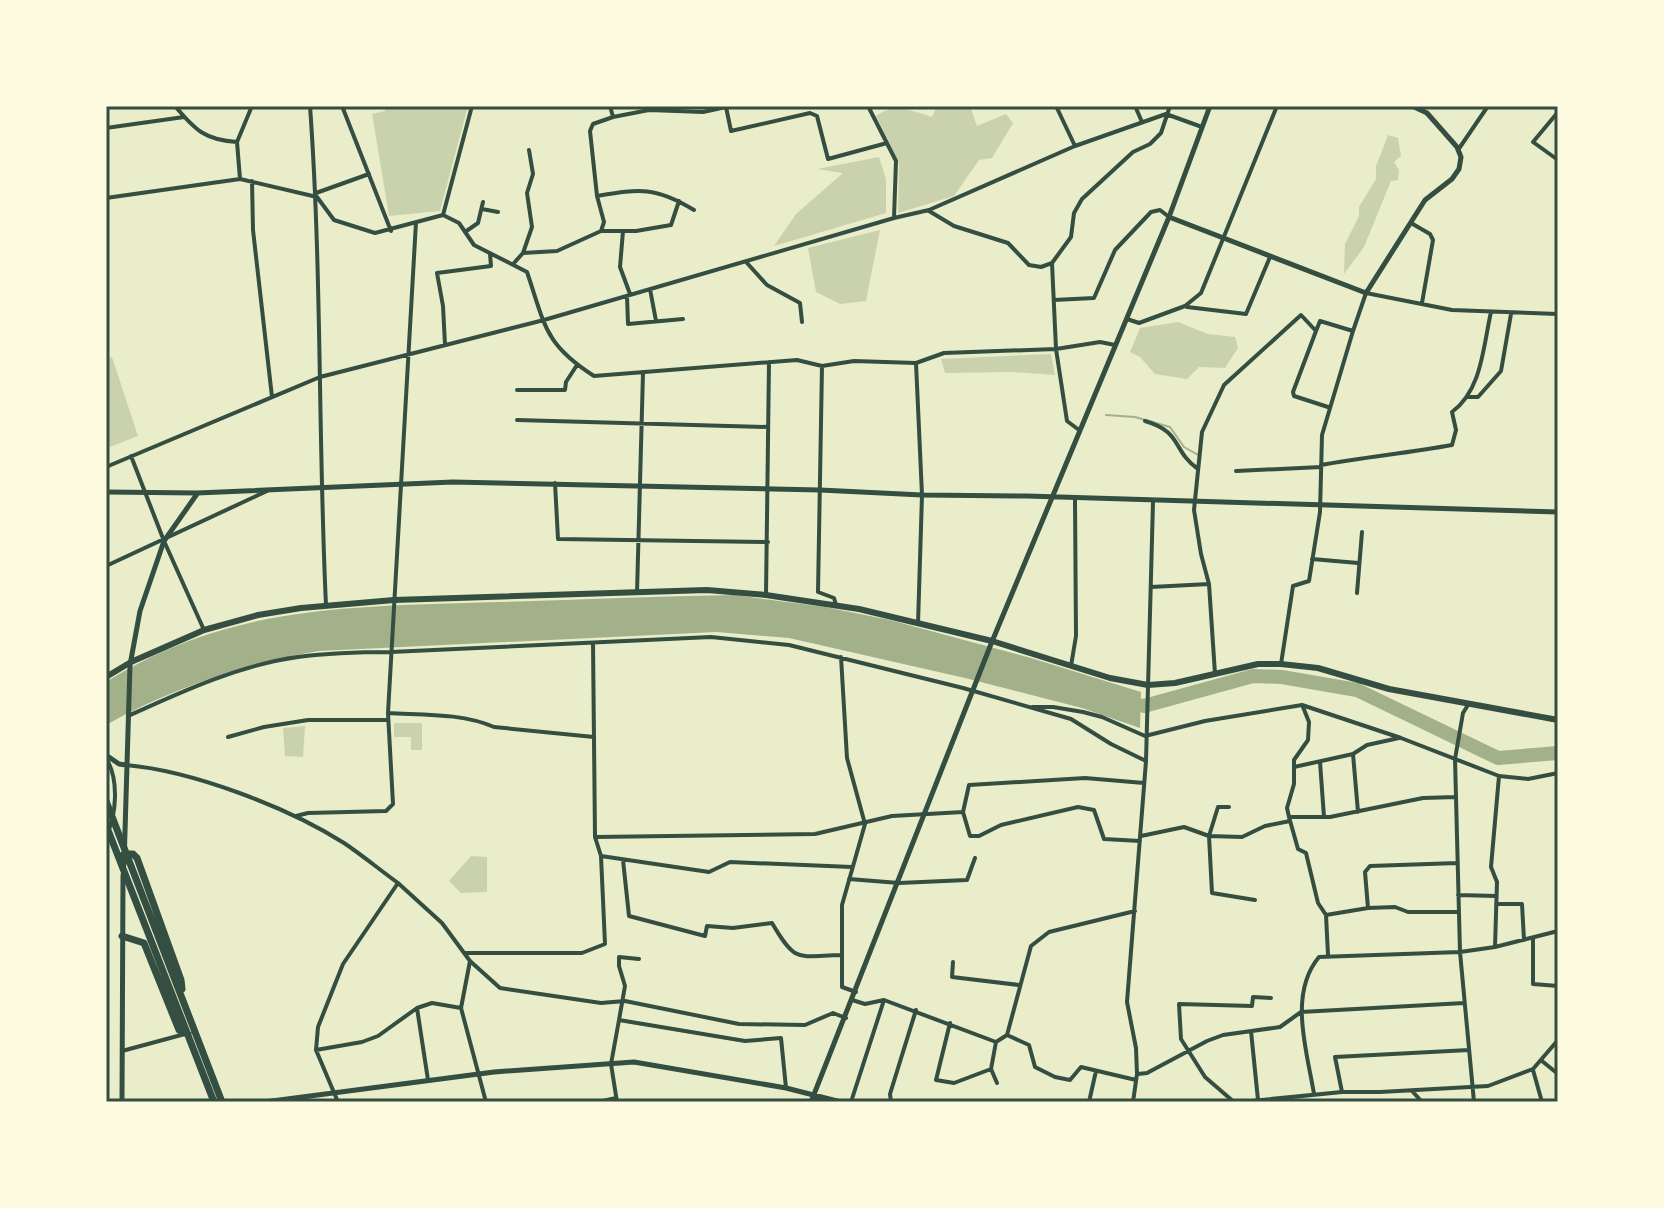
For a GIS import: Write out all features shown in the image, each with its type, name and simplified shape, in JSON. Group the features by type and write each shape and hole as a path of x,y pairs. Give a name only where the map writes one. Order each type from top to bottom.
{"highway":[{"path":"106,801 214,1102"},
{"path":"106,825 182,998 222,1102"},
{"path":"124,854 133,854 137,858 181,980 182,998"},
{"path":"122,936 144,943 179,1030 188,1034"}],"main road":[{"path":"106,677 204,630 258,615 326,605 707,590 836,605 992,643 1148,689 1258,664 1281,664 1318,668 1389,689 1558,720"}],"street":[{"path":"175,106 201,134 217,141 237,142"},
{"path":"240,179 237,142 252,106"},
{"path":"310,106 317,195 321,487 326,605"},
{"path":"342,106 391,231"},
{"path":"443,215 472,106"},
{"path":"610,106 613,117"},
{"path":"868,106 896,161 894,218"},
{"path":"1056,106 1075,146"},
{"path":"1135,106 1142,122"},
{"path":"929,210 954,226 1008,243 1029,265 1041,267 1052,263 1071,237 1074,213 1082,199 1133,152 1150,144 1161,133 1170,106"},
{"path":"811,1102 992,643 1169,217 1210,106"},
{"path":"1127,319 1139,323 1185,306 1201,293 1277,106"},
{"path":"1281,664 1293,586 1309,581 1319,505 1322,435 1328,407 1366,293 1425,200 1452,179 1459,169 1461,157 1458,150 1427,113 1412,106"},
{"path":"1458,150 1488,106"},
{"path":"601,231 604,222 597,196 590,131 593,124 613,117 649,110 703,112 726,107 731,131 810,113 817,116 828,159 887,143"},
{"path":"1558,112 1533,142 1558,160"},
{"path":"106,467 320,377 544,320 929,210 1075,146 1166,114 1202,127"},
{"path":"106,128 184,117"},
{"path":"514,263 523,253 532,227 527,193 533,174 529,150"},
{"path":"106,198 240,179 317,195 369,174"},
{"path":"252,181 253,230 272,397"},
{"path":"597,196 642,189 679,201 694,210"},
{"path":"317,195 334,220 375,233 443,215 459,223 474,245 527,272 549,337 561,352 594,376 797,360 822,366 854,361 916,363 944,353 1056,349 1100,342 1115,345"},
{"path":"523,253 557,251 601,231 636,231 671,225 679,201"},
{"path":"465,232 478,223 483,202"},
{"path":"482,209 498,212"},
{"path":"1054,300 1094,298 1115,250 1151,212 1160,210 1169,217 1223,239 1366,293 1452,310 1558,314"},
{"path":"296,816 386,811 393,804 388,717 416,222"},
{"path":"1411,223 1430,234 1433,240 1422,304"},
{"path":"623,231 620,267 629,295 628,324 683,319"},
{"path":"445,345 437,273 491,266 490,254"},
{"path":"1185,306 1246,314 1270,257"},
{"path":"746,263 767,285 800,303 802,322"},
{"path":"1052,263 1056,349 1067,421 1079,430"},
{"path":"650,289 656,321"},
{"path":"1236,471 1321,466 1376,454 1409,453 1452,445 1456,430 1452,412 1474,388 1491,312"},
{"path":"1468,397 1478,397 1501,371 1511,314"},
{"path":"1215,674 1209,584 1201,554 1194,503 1202,432 1224,385 1301,315 1316,331"},
{"path":"1328,407 1294,396 1320,321 1353,331"},
{"path":"766,595 769,362"},
{"path":"916,363 922,495 918,624"},
{"path":"517,390 565,390 566,382 577,365"},
{"path":"822,366 818,592 834,598 836,605"},
{"path":"637,593 643,373"},
{"path":"517,420 768,427"},
{"path":"1145,421 1162,426 1174,436 1185,461 1198,469"},
{"path":"131,456 164,541 204,630"},
{"path":"106,492 268,491 401,483 555,483 1558,512"},
{"path":"555,483 558,539 768,542"},
{"path":"106,566 268,491"},
{"path":"122,1102 122,936 130,664 140,611 164,541 197,493"},
{"path":"1071,666 1076,636 1075,500"},
{"path":"1133,1102 1136,1048 1127,1002 1146,761 1153,502"},
{"path":"1357,593 1362,532"},
{"path":"1312,559 1359,563"},
{"path":"1151,587 1209,584"},
{"path":"128,715 227,675 295,657 343,652 711,637 789,645 974,691 1071,719 1146,761"},
{"path":"464,953 582,953 605,944 601,856 595,837 593,643"},
{"path":"841,657 847,758 865,824 842,905 842,987 856,992"},
{"path":"1026,707 1083,712 1145,734 1302,705 1401,738 1499,776 1528,779 1558,773"},
{"path":"1302,705 1309,722 1308,740 1294,760 1294,784 1287,808 1298,849 1306,853 1318,903 1326,915 1328,955"},
{"path":"1468,705 1463,713 1455,759 1460,952 1474,1102"},
{"path":"228,737 308,720 388,717 455,718 479,721 494,727 594,737"},
{"path":"1294,767 1353,754 1367,745 1401,738"},
{"path":"1353,754 1358,812"},
{"path":"106,756 119,764 158,768 192,777 296,816 344,843 398,883 442,923 470,961 500,988 601,1003 622,1001 739,1024 805,1025 833,1013 846,1018"},
{"path":"106,756 114,770 115,786 106,836"},
{"path":"1320,762 1324,817"},
{"path":"1495,947 1497,882 1491,867 1499,776"},
{"path":"1144,783 1085,778 969,785 963,812 970,836 979,836 1001,825 1078,807 1094,810 1104,839 1141,838 1184,827 1209,836 1242,837 1290,819 1358,812 1423,798 1456,797"},
{"path":"1229,807 1218,807 1209,836 1212,893 1255,900"},
{"path":"595,837 815,834 892,816 963,812"},
{"path":"601,856 709,872 730,862 852,867"},
{"path":"849,879 899,883 967,880 975,858"},
{"path":"623,860 629,916 705,936 707,926 733,928 772,923 788,950 799,956 842,955"},
{"path":"1368,908 1365,872 1370,866 1458,863"},
{"path":"338,1102 316,1050 318,1027 343,964 398,883"},
{"path":"1458,895 1497,896"},
{"path":"1496,904 1522,904 1524,940"},
{"path":"1326,915 1395,907 1408,912 1459,912"},
{"path":"997,1083 991,1069 996,1042 1007,1035 1031,946 1049,932 1135,911"},
{"path":"1314,1094 1301,1012 1306,977 1319,957 1460,952 1495,947 1558,931"},
{"path":"1533,938 1533,984 1558,986"},
{"path":"598,1102 616,1100 611,1064 625,986 619,957 639,959"},
{"path":"470,961 461,1008 486,1102"},
{"path":"953,962 952,977 1019,985"},
{"path":"1234,1102 1205,1077 1181,1039 1179,1004 1252,1006 1253,997 1271,998"},
{"path":"852,1000 865,1004 884,1000 996,1042"},
{"path":"851,1102 884,1000"},
{"path":"316,1050 378,1036 417,1008 432,1003 461,1008"},
{"path":"1007,1035 1029,1045 1035,1067 1055,1077 1070,1080 1081,1067 1136,1077 1207,1041 1223,1035 1280,1027 1301,1012 1464,1003"},
{"path":"417,1008 428,1081"},
{"path":"891,1102 890,1094 916,1010"},
{"path":"619,1020 745,1041 781,1038 786,1088"},
{"path":"950,1023 936,1080 954,1083 991,1069"},
{"path":"1251,1031 1258,1100"},
{"path":"122,1051 188,1034"},
{"path":"1241,1102 1342,1092 1488,1086 1533,1069 1558,1040"},
{"path":"1342,1092 1335,1057 1469,1050"},
{"path":"1542,1061 1558,1074"},
{"path":"264,1102 478,1074 634,1062 786,1088 841,1102"},
{"path":"1533,1069 1542,1102"},
{"path":"1089,1102 1096,1071"},
{"path":"1412,1091 1422,1102"},
{"path":"1380,1092 1380,1102"},
{"path":"1302,1095 1302,1102"}],"shaded area":[{"path":"385,106 468,106 440,211 389,216 372,114 385,111"},
{"path":"937,106 970,106 977,126 1006,114 1013,123 992,158 979,160 954,196 898,213 899,163 876,116 896,109 932,117"},
{"path":"1388,135 1398,138 1401,156 1394,162 1399,170 1398,180 1391,181 1364,247 1344,274 1345,244 1359,216 1359,207 1376,179 1376,166"},
{"path":"879,157 886,179 886,213 774,246 796,214 843,173 817,169"},
{"path":"880,230 866,301 840,304 816,292 808,248"},
{"path":"1178,322 1208,334 1235,337 1238,348 1225,368 1199,367 1187,379 1155,374 1140,357 1130,352 1140,328"},
{"path":"1051,354 1055,375 945,373 941,359"},
{"path":"112,357 138,436 110,447 106,437 106,359"},
{"path":"734,595 825,607 890,620 1141,692 1140,728 1082,708 965,678 789,638 716,632 319,651 209,679 106,725 106,682 153,656 200,637 248,623 296,614 394,606"},
{"path":"394,723 422,723 422,750 411,750 411,737 394,737"},
{"path":"305,726 303,757 285,756 283,728"},
{"path":"471,856 487,857 487,892 461,893 449,881"}],"waterway":[{"path":"1106,415 1135,417 1170,427 1184,447 1200,456"},
{"path":"1124,702 1144,706 1253,676 1282,677 1357,690 1498,758 1558,753"}]}
